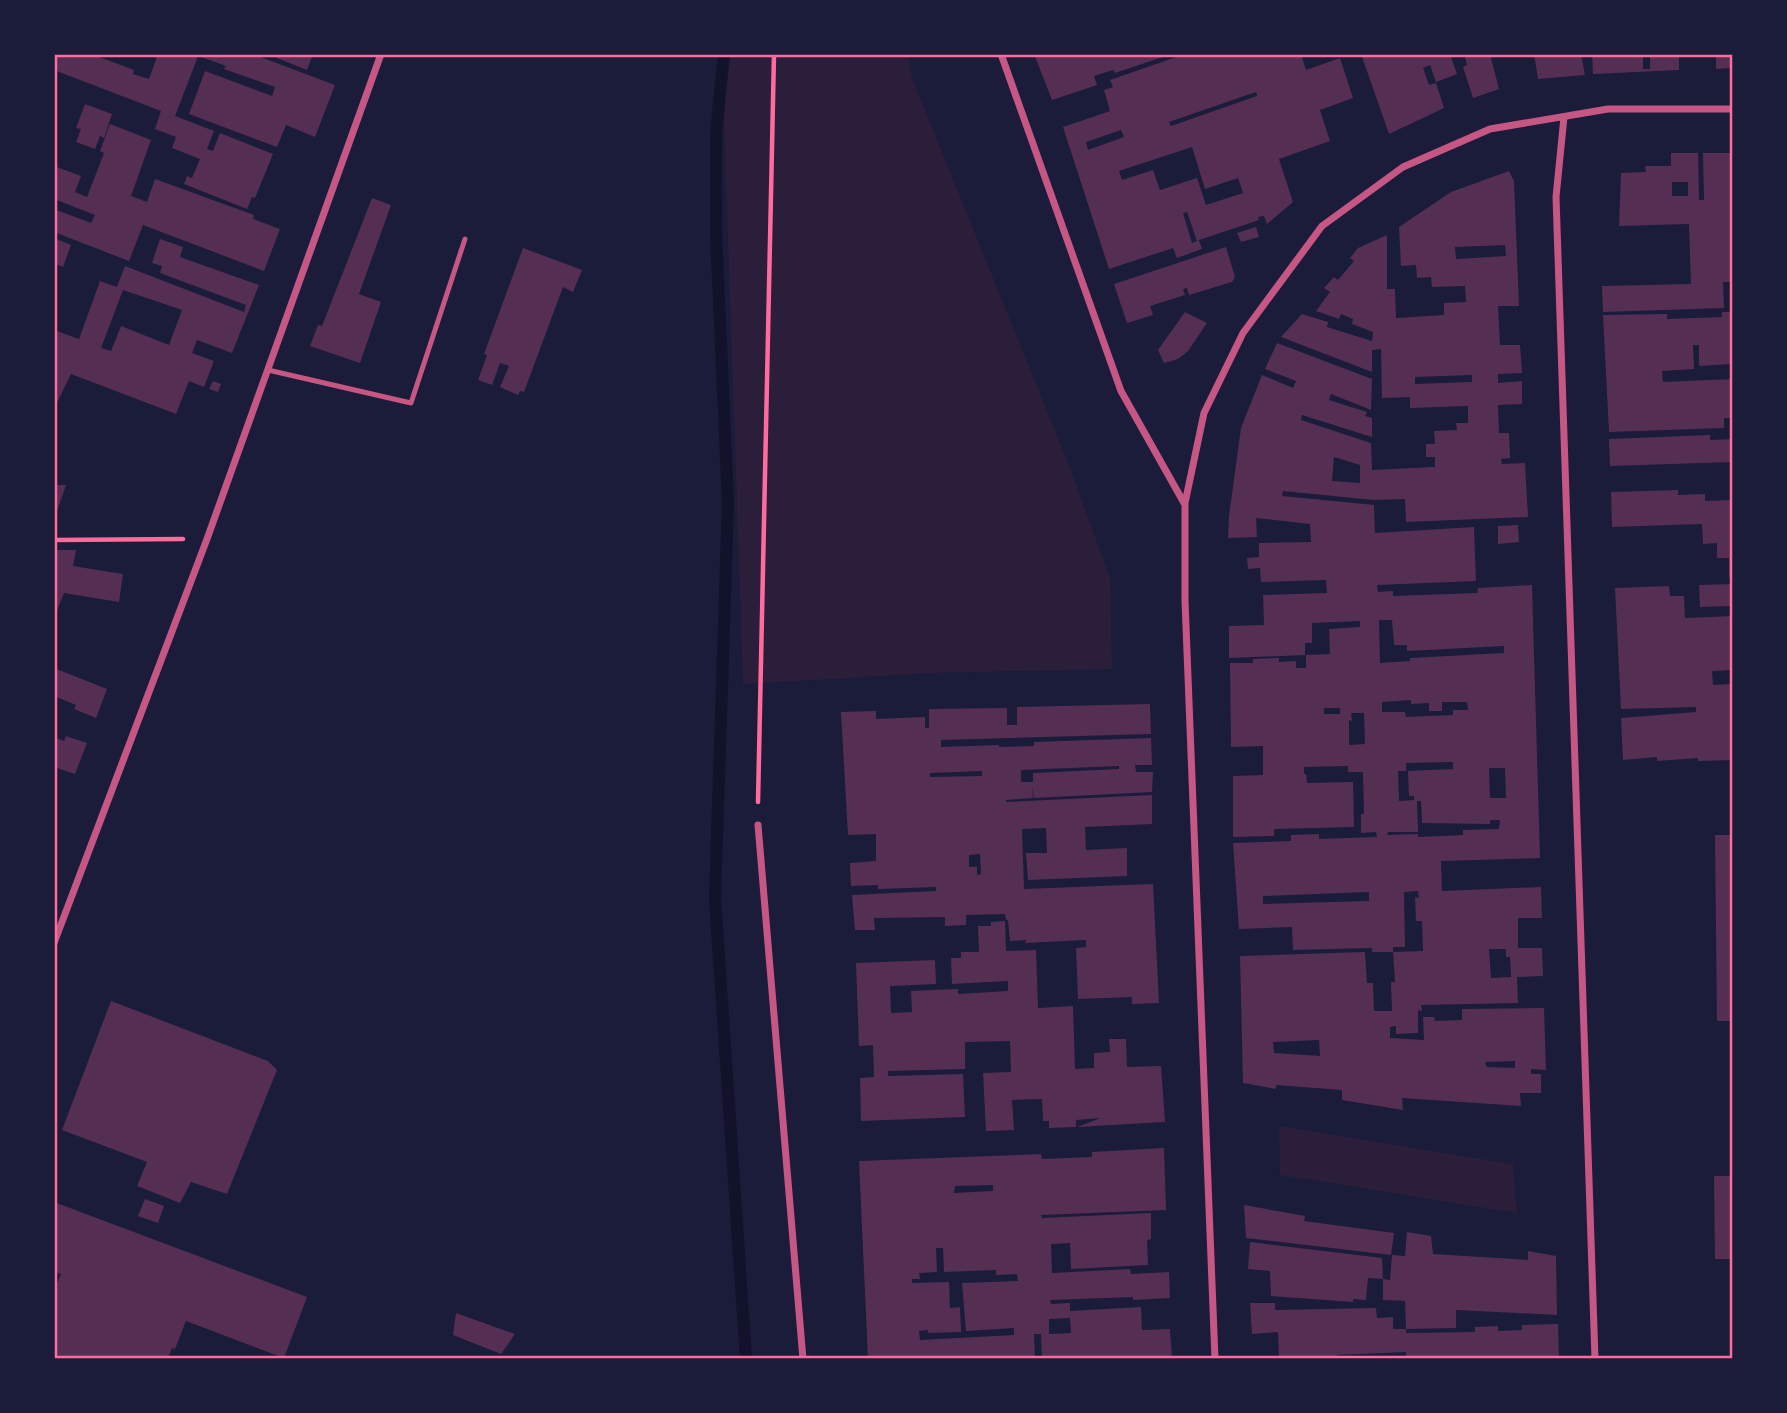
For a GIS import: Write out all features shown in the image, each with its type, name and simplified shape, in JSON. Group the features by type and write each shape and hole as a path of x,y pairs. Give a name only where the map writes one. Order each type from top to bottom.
{"street":[{"path":"54,943 207,539 381,54"},
{"path":"1001,54 1121,391 1185,503"},
{"path":"1215,1359 1185,601 1185,503 1204,413 1243,333 1322,226 1403,167 1490,129 1608,109 1733,109"},
{"path":"1564,117 1556,197 1595,1359"},
{"path":"758,825 803,1359"}],"lane":[{"path":"268,370 411,403 465,239"}],"path":[{"path":"758,825 774,54"},
{"path":"54,540 207,539"}],"shaded area":[{"path":"727,54 908,54 912,78 1069,465 1110,578 1112,669 932,673 743,684 722,61"},
{"path":"1279,1126 1513,1164 1517,1213 1280,1175"}],"building":[{"path":"54,54 91,54 134,70 133,74 149,79 158,54 258,54 335,85 315,137 286,125 277,147 189,114 205,71 272,96 275,87 224,69 226,66 196,55 197,59 175,116 214,131 207,149 213,151 220,133 273,154 255,198 252,197 247,209 184,184 187,176 192,178 200,159 172,148 176,137 155,129 161,111 54,70"},
{"path":"267,54 313,54 307,70"},
{"path":"1034,54 1169,55 1115,73 1113,70 1094,76 1097,85 1052,100"},
{"path":"1185,54 1301,54 1306,70 1340,58 1353,98 1320,110 1330,141 1279,159 1293,202 1267,224 1264,216 1258,217 1259,220 1199,240 1202,249 1177,258 1173,248 1109,269 1063,127 1110,111 1104,90 1113,87 1110,80","holes":["1256,92 1257,96 1171,126 1169,122","1121,130 1124,137 1088,150 1086,142","1192,147 1205,189 1238,178 1243,193 1206,205 1197,178 1160,190 1153,170 1122,180 1119,171","1187,212 1197,241 1192,243 1183,213"]},
{"path":"1361,54 1450,54 1457,74 1436,82 1430,65 1423,68 1429,85 1436,83 1444,108 1389,134"},
{"path":"1464,54 1490,54 1499,89 1473,98 1463,67 1467,65"},
{"path":"1534,54 1581,54 1585,75 1538,79"},
{"path":"1592,54 1643,54 1643,69 1650,69 1650,54 1679,54 1679,70 1593,74"},
{"path":"1716,54 1733,54 1733,68 1716,69"},
{"path":"85,104 112,114 104,138 100,136 95,149 76,142 81,129 76,128"},
{"path":"110,124 151,140 131,196 147,202 155,179 254,215 253,219 280,229 264,271 143,225 129,261 54,232 54,209 91,223 95,215 54,199 54,166 81,176 75,192 87,197 104,153 100,151"},
{"path":"1671,153 1698,153 1699,200 1704,200 1703,153 1733,153 1733,282 1723,282 1724,308 1603,312 1602,286 1691,284 1689,224 1619,226 1621,173 1646,172 1645,166 1671,166","holes":["1672,182 1688,182 1688,196 1672,196"]},
{"path":"1509,171 1514,181 1519,306 1498,306 1500,345 1520,345 1522,373 1498,374 1498,383 1522,381 1522,404 1498,405 1499,433 1509,433 1510,458 1501,459 1502,464 1525,463 1528,517 1406,522 1405,499 1374,500 1283,491 1282,496 1374,505 1375,533 1474,527 1476,581 1377,585 1378,592 1393,591 1393,596 1477,593 1478,588 1532,585 1540,858 1441,861 1442,891 1541,887 1542,918 1518,918 1518,948 1542,948 1543,976 1517,977 1518,1003 1421,1005 1422,1011 1418,1010 1418,1033 1396,1034 1396,1026 1390,1027 1390,1038 1424,1040 1423,1017 1434,1017 1435,1021 1462,1020 1462,1009 1544,1008 1546,1070 1531,1069 1531,1074 1541,1074 1541,1093 1520,1093 1521,1106 1402,1098 1403,1110 1342,1100 1342,1090 1276,1085 1276,1089 1243,1083 1240,956 1365,952 1367,983 1373,983 1374,1011 1392,1011 1391,982 1395,982 1393,952 1372,952 1372,948 1293,950 1292,927 1239,929 1233,843 1291,841 1291,835 1319,834 1319,839 1377,837 1376,832 1361,833 1361,814 1364,814 1363,772 1348,772 1348,766 1304,767 1304,774 1307,783 1353,782 1354,827 1274,829 1274,836 1233,837 1233,776 1263,775 1263,746 1231,747 1230,663 1253,663 1253,659 1279,658 1279,662 1296,661 1296,668 1306,668 1306,655 1330,654 1329,629 1360,627 1360,621 1312,623 1312,643 1305,643 1305,655 1229,658 1229,626 1264,625 1263,595 1327,593 1326,580 1261,582 1260,568 1248,569 1247,558 1259,557 1259,543 1311,542 1310,524 1256,518 1257,537 1228,538 1241,428 1262,375 1293,388 1296,381 1265,369 1277,343 1372,379 1371,410 1331,394 1329,400 1367,412 1365,416 1372,418 1372,437 1302,415 1301,420 1371,443 1372,470 1435,467 1435,457 1426,457 1426,444 1435,444 1434,431 1457,430 1456,423 1468,423 1468,406 1410,408 1410,397 1382,398 1381,349 1372,350 1372,372 1281,337 1302,314 1328,322 1327,327 1372,341 1373,332 1352,324 1353,319 1341,314 1339,319 1316,311 1330,292 1324,288 1334,277 1338,280 1354,261 1350,258 1358,248 1387,235 1387,289 1395,289 1396,318 1444,315 1444,303 1466,302 1465,286 1432,287 1431,277 1417,278 1416,265 1401,266 1399,227 1451,192","holes":["1505,245 1506,256 1456,259 1455,247","1472,375 1472,382 1415,384 1415,377","1334,457 1360,465 1360,483 1332,481","1379,620 1392,620 1394,645 1407,645 1407,651 1504,646 1504,653 1410,658 1410,661 1380,663","1411,700 1411,704 1429,703 1429,711 1442,711 1442,702 1467,702 1468,710 1453,710 1453,715 1406,717 1405,712 1382,712 1382,702","1324,708 1340,708 1340,714 1324,714","1351,713 1364,713 1365,744 1349,745","1453,762 1453,769 1408,771 1409,796 1414,796 1414,800 1399,801 1398,771 1406,771 1406,763","1489,768 1505,768 1506,798 1490,798","1417,801 1421,801 1422,823 1490,824 1490,820 1500,820 1499,829 1463,830 1463,835 1387,835 1388,832 1418,832","1418,891 1419,898 1415,897 1416,921 1422,921 1423,951 1393,952 1393,947 1405,947 1404,892","1369,892 1369,901 1263,904 1263,896","1489,949 1506,949 1506,957 1510,957 1511,977 1491,978","1319,1040 1320,1056 1274,1053 1273,1042","1515,1061 1515,1068 1487,1067 1485,1062"]},
{"path":"372,198 391,205 359,294 381,302 360,363 310,346 318,325 322,326"},
{"path":"1256,227 1259,237 1241,242 1237,233"},
{"path":"54,238 71,245 63,267 54,263"},
{"path":"160,239 183,247 180,257 259,285 232,353 197,340 192,353 214,361 204,387 189,381 176,414 71,374 54,409 54,330 79,339 100,281 117,287 125,266 244,312 246,305 160,273 162,266 152,263","holes":["123,290 182,310 169,345 121,326 111,351 101,348"]},
{"path":"1226,247 1235,277 1232,282 1189,295 1187,288 1183,289 1185,295 1150,306 1153,315 1127,323 1114,284"},
{"path":"523,248 582,270 573,292 563,287 524,392 520,391 518,395 500,387 509,366 500,363 492,385 478,380 487,355 484,354"},
{"path":"1185,312 1207,323 1188,351 1178,359 1164,363 1158,350"},
{"path":"1722,312 1733,312 1733,364 1699,366 1699,345 1693,345 1694,369 1662,371 1663,382 1733,379 1733,418 1724,418 1724,428 1609,432 1603,315 1667,314 1667,319 1722,317"},
{"path":"213,381 221,384 218,392 209,389"},
{"path":"1710,435 1710,440 1733,439 1733,462 1610,466 1609,439"},
{"path":"54,485 66,485 55,517 54,517"},
{"path":"1678,490 1678,495 1705,494 1705,501 1733,500 1733,577 1729,577 1729,558 1717,558 1717,543 1703,544 1702,524 1612,527 1611,492"},
{"path":"1518,525 1519,542 1498,544 1498,526"},
{"path":"54,550 76,550 73,566 123,574 119,602 64,593 54,618"},
{"path":"1733,584 1733,606 1700,607 1699,585"},
{"path":"1669,586 1670,596 1684,596 1685,618 1733,616 1733,670 1712,671 1713,685 1733,684 1733,760 1698,761 1698,758 1657,761 1657,757 1623,760 1621,718 1696,712 1696,707 1621,709 1615,588"},
{"path":"54,668 107,689 96,718 74,709 76,705 54,696"},
{"path":"1150,704 1151,734 941,740 941,747 1034,746 1034,742 1151,738 1152,765 1135,765 1136,772 1153,772 1152,792 1034,798 1032,786 1033,798 1006,802 1152,795 1152,824 1085,827 1086,850 1127,848 1127,876 1028,880 1026,853 1047,853 1046,828 1022,829 1024,889 1153,884 1159,1003 1132,1004 1132,997 1078,999 1076,948 1086,947 1086,940 1025,943 1026,940 1010,941 1005,914 966,915 966,925 945,926 945,917 874,918 875,930 855,930 852,895 936,891 936,887 878,889 878,885 851,886 850,863 876,861 876,834 848,835 841,712 876,711 876,719 925,717 925,728 929,728 929,709 1007,708 1007,725 1017,725 1017,707","holes":["1119,766 1119,769 1033,773 1033,782 1021,782 1021,770","982,771 982,776 930,777 930,773","980,854 981,874 977,875 977,867 969,867 969,855"]},
{"path":"66,736 87,743 75,774 54,767 54,737 64,741"},
{"path":"1715,835 1733,835 1733,1021 1717,1021"},
{"path":"1005,921 1006,951 1036,950 1038,1008 1073,1006 1075,1069 1094,1068 1094,1053 1110,1052 1109,1039 1126,1039 1127,1067 1161,1066 1165,1122 1077,1127 1101,1118 1076,1120 1076,1127 1049,1128 1049,1121 1043,1121 1042,1099 1012,1100 1014,1130 986,1131 983,1073 1011,1072 1010,1041 965,1042 965,1069 888,1071 888,1076 963,1074 965,1117 861,1121 860,1078 874,1077 873,1045 859,1046 856,963 935,960 936,984 890,986 891,1013 912,1012 911,991 958,989 958,994 1008,991 1008,981 952,984 951,958 961,958 961,952 979,952 978,926 991,926 991,922"},
{"path":"111,1001 268,1061 277,1070 227,1194 191,1182 180,1203 137,1186 147,1162 62,1130"},
{"path":"1164,1148 1166,1210 1041,1215 1042,1218 1151,1213 1151,1239 1147,1240 1148,1265 1071,1269 1070,1243 1051,1244 1052,1273 1130,1269 1131,1274 1169,1272 1170,1298 1050,1300 1051,1304 1070,1303 1070,1311 1141,1307 1142,1330 1170,1329 1172,1359 1042,1359 1041,1334 1034,1334 1035,1359 868,1359 859,1161 1041,1154 1042,1159 1092,1157 1092,1152","holes":["993,1185 993,1191 954,1193 955,1186","936,1248 943,1248 944,1272 996,1270 996,1275 1017,1274 1018,1281 962,1283 966,1331 1014,1328 1014,1335 920,1340 919,1331 961,1332 960,1307 950,1308 949,1282 912,1283 912,1279 920,1279 919,1273 937,1272","1070,1318 1071,1333 1049,1334 1049,1319"]},
{"path":"1714,1176 1733,1176 1733,1259 1715,1259"},
{"path":"145,1199 164,1206 158,1223 138,1216"},
{"path":"54,1202 307,1297 284,1358 186,1321 168,1359 54,1359 54,1291 61,1274 54,1272"},
{"path":"1244,1205 1305,1216 1304,1221 1394,1233 1391,1255 1246,1238"},
{"path":"1407,1232 1431,1236 1433,1254 1528,1260 1528,1251 1556,1256 1557,1315 1456,1310 1456,1328 1406,1329 1405,1301 1383,1300 1383,1279 1390,1280 1392,1255 1405,1256"},
{"path":"1250,1242 1382,1258 1383,1279 1368,1278 1366,1300 1353,1299 1353,1302 1271,1296 1270,1271 1248,1269"},
{"path":"1250,1303 1275,1303 1275,1310 1376,1308 1377,1318 1393,1317 1393,1329 1406,1329 1406,1333 1475,1332 1475,1327 1498,1326 1498,1331 1522,1330 1522,1325 1558,1324 1559,1359 1406,1359 1406,1352 1337,1355 1337,1359 1279,1359 1278,1332 1252,1334"},
{"path":"456,1313 515,1334 501,1354 453,1335"}],"waterway":[{"path":"724,54 716,134 716,233 728,503 715,898 746,1359"}]}
